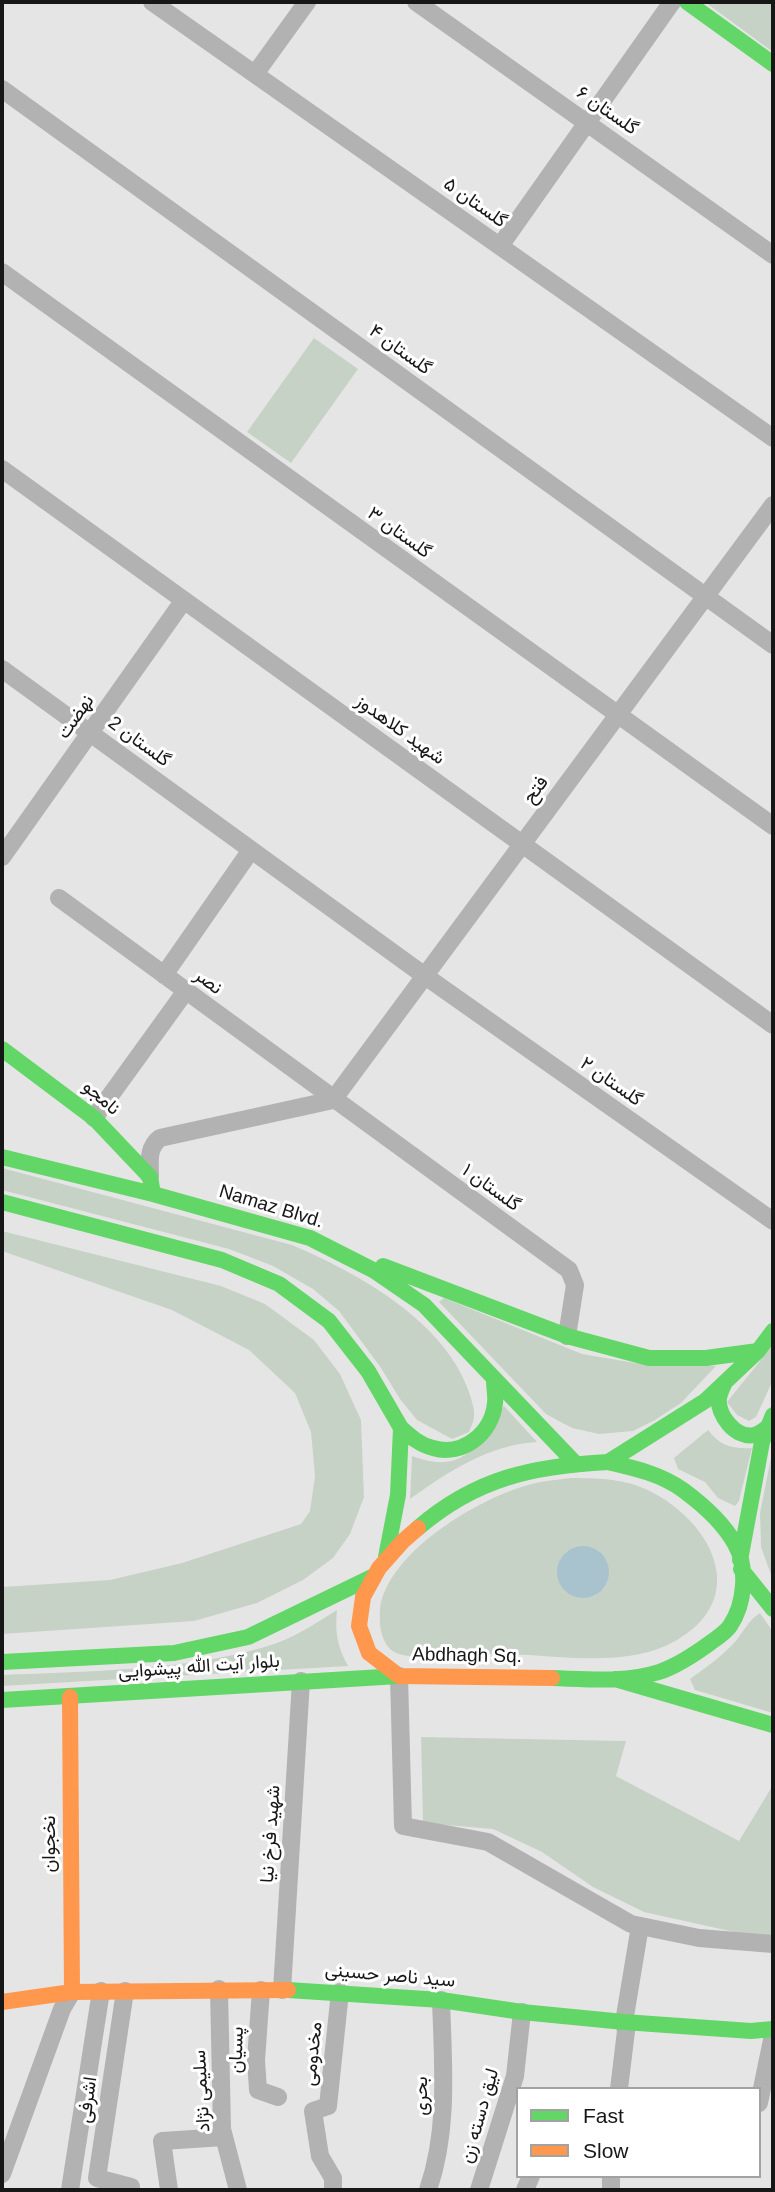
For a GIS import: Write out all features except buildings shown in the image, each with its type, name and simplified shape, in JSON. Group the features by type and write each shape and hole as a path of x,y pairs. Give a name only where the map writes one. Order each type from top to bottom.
{"main road":[{"path":"687,2 773,64"},
{"name":"نامجو","path":"2,1049 94,1118 151,1186"},
{"name":"Namaz Blvd.","path":"2,1157 151,1186 310,1238 373,1270 424,1305 576,1464"},
{"path":"2,1202 222,1260 279,1284 328,1321 368,1371 401,1428 421,1446 448,1451 461,1448 484,1433 496,1408 494,1381"},
{"path":"310,1238 567,1336 649,1358 706,1358 758,1352"},
{"path":"608,1462 705,1401 758,1352 773,1331"},
{"path":"725,1382 719,1398 720,1406 721,1413 731,1427 745,1434 756,1435 771,1421"},
{"path":"771,1421 762,1442 741,1565 773,1609"},
{"path":"386,1557 398,1495 401,1428"},
{"name":"Abdhagh Sq.","path":"608,1462 646,1471 681,1488 711,1513 735,1544 741,1565 743,1591 740,1608 729,1628 697,1653 659,1672 615,1679 399,1676 374,1660 365,1647 358,1623 363,1599 372,1577 386,1557 432,1514 486,1483 546,1465 608,1462"},
{"name":"بلوار آیت الله پیشوایی","path":"2,1662 174,1653 248,1637 372,1577"},
{"name":"بلوار آیت الله پیشوایی","path":"2,1700 399,1676"},
{"path":"615,1679 773,1725"},
{"name":"نخجوان","path":"70,1697 72,1992"},
{"name":"سید ناصر حسینی","path":"2,2002 72,1992 101,1991 219,1989 340,1992 441,2000 522,2012 624,2022 751,2031 773,2029"}],"street":[{"name":"گلستان ۵","path":"152,2 773,438"},
{"path":"255,74 307,2"},
{"name":"گلستان ۶","path":"416,2 773,255"},
{"path":"500,246 672,2"},
{"name":"گلستان ۴","path":"2,89 773,645"},
{"name":"گلستان ۳","path":"2,272 773,826"},
{"name":"شهید کلاهدوز","path":"2,469 773,1025"},
{"name":"فتح","path":"333,1100 773,505"},
{"name":"نهضت","path":"2,857 184,600"},
{"name":"گلستان 2","path":"2,669 425,976"},
{"path":"164,975 251,850"},
{"name":"نصر","path":"59,898 333,1100"},
{"name":"گلستان ۲","path":"425,976 773,1221"},
{"path":"94,1118 185,992"},
{"path":"151,1186 150,1152 160,1138 333,1100"},
{"name":"گلستان ۱","path":"333,1100 569,1270 575,1285 567,1336"},
{"path":"399,1676 403,1826 488,1842 631,1924 699,1938 773,1944"},
{"name":"شهید فرخ نیا","path":"282,1990 301,1681"},
{"path":"620,2087 626,2031 624,2022 640,1926"},
{"name":"سلیمی نژاد","path":"219,1989 224,2137 237,2190"},
{"name":"پسیان","path":"261,1990 256,2060 258,2090 278,2097"},
{"path":"70,2190 101,1991"},
{"name":"اشرفی","path":"125,1991 97,2178 131,2187 131,2190"},
{"path":"2,2174 62,2009 72,1992"},
{"name":"مخدومی","path":"333,2190 333,2178 320,2156 313,2111 328,2106 340,1992"},
{"name":"بحری","path":"428,2190 435,2170 443,2126 441,2000"},
{"name":"لیق دسته زن","path":"480,2190 515,2076 522,2012"},
{"path":"761,2094 773,2035"},
{"path":"169,2190 162,2141 224,2137"}],"shaded area":[{"path":"705,2 773,2 773,52"},
{"path":"314,338 358,369 291,463 247,432"},
{"path":"2,1168 292,1245 344,1270 397,1303 442,1345 458,1369 470,1395 474,1414 469,1432 452,1439 417,1420 339,1311 313,1289 273,1266 229,1249 2,1190"},
{"path":"2,1231 221,1286 265,1304 314,1340 340,1374 361,1420 364,1497 350,1534 333,1558 303,1580 257,1603 194,1621 2,1634 2,1587 110,1580 182,1563 301,1524 310,1511 315,1476 311,1432 295,1393 249,1350 172,1310 2,1251"},
{"path":"444,1298 582,1354 635,1363 716,1366 681,1403 633,1431 599,1434 572,1428 546,1414 439,1302"},
{"path":"773,1345 773,1380 756,1417 749,1421 737,1415 727,1402"},
{"path":"504,1406 537,1442 503,1448 470,1461 410,1499 412,1456 445,1462 458,1459 477,1444"},
{"path":"708,1430 717,1440 727,1445 752,1448 739,1501 735,1506 718,1498 705,1482 678,1469 674,1458"},
{"path":"773,1448 773,1580 761,1547 760,1513"},
{"path":"565,1479 604,1479 630,1483 662,1498 683,1514 700,1533 712,1555 717,1577 714,1600 701,1621 677,1640 656,1649 611,1658 516,1654 424,1657 398,1654 390,1649 382,1635 380,1609 386,1588 416,1549 438,1531 484,1502 528,1485","holes":["582,1547 591,1548 596,1595 580,1598 565,1591 561,1559 566,1552"]},
{"path":"337,1610 338,1639 348,1666 2,1686 2,1675 141,1668 245,1652 285,1640"},
{"path":"760,1613 773,1632 773,1713 695,1690 690,1679 729,1648"},
{"path":"421,1737 626,1741 616,1776 739,1841 773,1785 773,1936 743,1934 644,1912 593,1887 542,1852 493,1829 423,1823"}],"water":[{"path":"583,1546 593,1548 601,1554 607,1562 607,1582 601,1590 593,1596 583,1598 573,1596 565,1590 559,1582 557,1572 559,1562 565,1554 573,1548"}],"traffic: fast":[{"path":"687,2 773,64"},
{"path":"2,1049 94,1118 150,1177 153,1194"},
{"path":"2,1157 153,1194 310,1238 373,1270 424,1305 576,1464"},
{"path":"2,1202 222,1260 279,1284 329,1321 368,1371 401,1428 398,1495 386,1557"},
{"path":"383,1266 567,1336 649,1358 706,1358 758,1351"},
{"path":"608,1462 705,1401 758,1351 773,1331"},
{"path":"401,1428 420,1443 433,1448 444,1450 465,1446 482,1433 493,1414 494,1381"},
{"path":"725,1382 719,1396 719,1405 724,1418 734,1430 754,1435 769,1426"},
{"path":"740,1560 762,1442 773,1415"},
{"path":"552,1678 619,1679 666,1669 723,1633 735,1617 742,1596 743,1574 739,1553 718,1521 675,1484 647,1472 608,1462"},
{"path":"418,1528 462,1497 507,1478 555,1467 608,1462"},
{"path":"741,1569 773,1609"},
{"path":"2,1662 174,1653 248,1637 372,1577"},
{"path":"2,1700 399,1676"},
{"path":"615,1679 773,1725"},
{"path":"288,1990 441,2000 522,2012 624,2022 751,2031 773,2029"}],"traffic: slow":[{"path":"418,1528 379,1568 363,1597 359,1626 369,1653 399,1676 552,1678"},
{"path":"70,1697 72,1992"},
{"path":"2,2002 72,1992 288,1990"}]}
